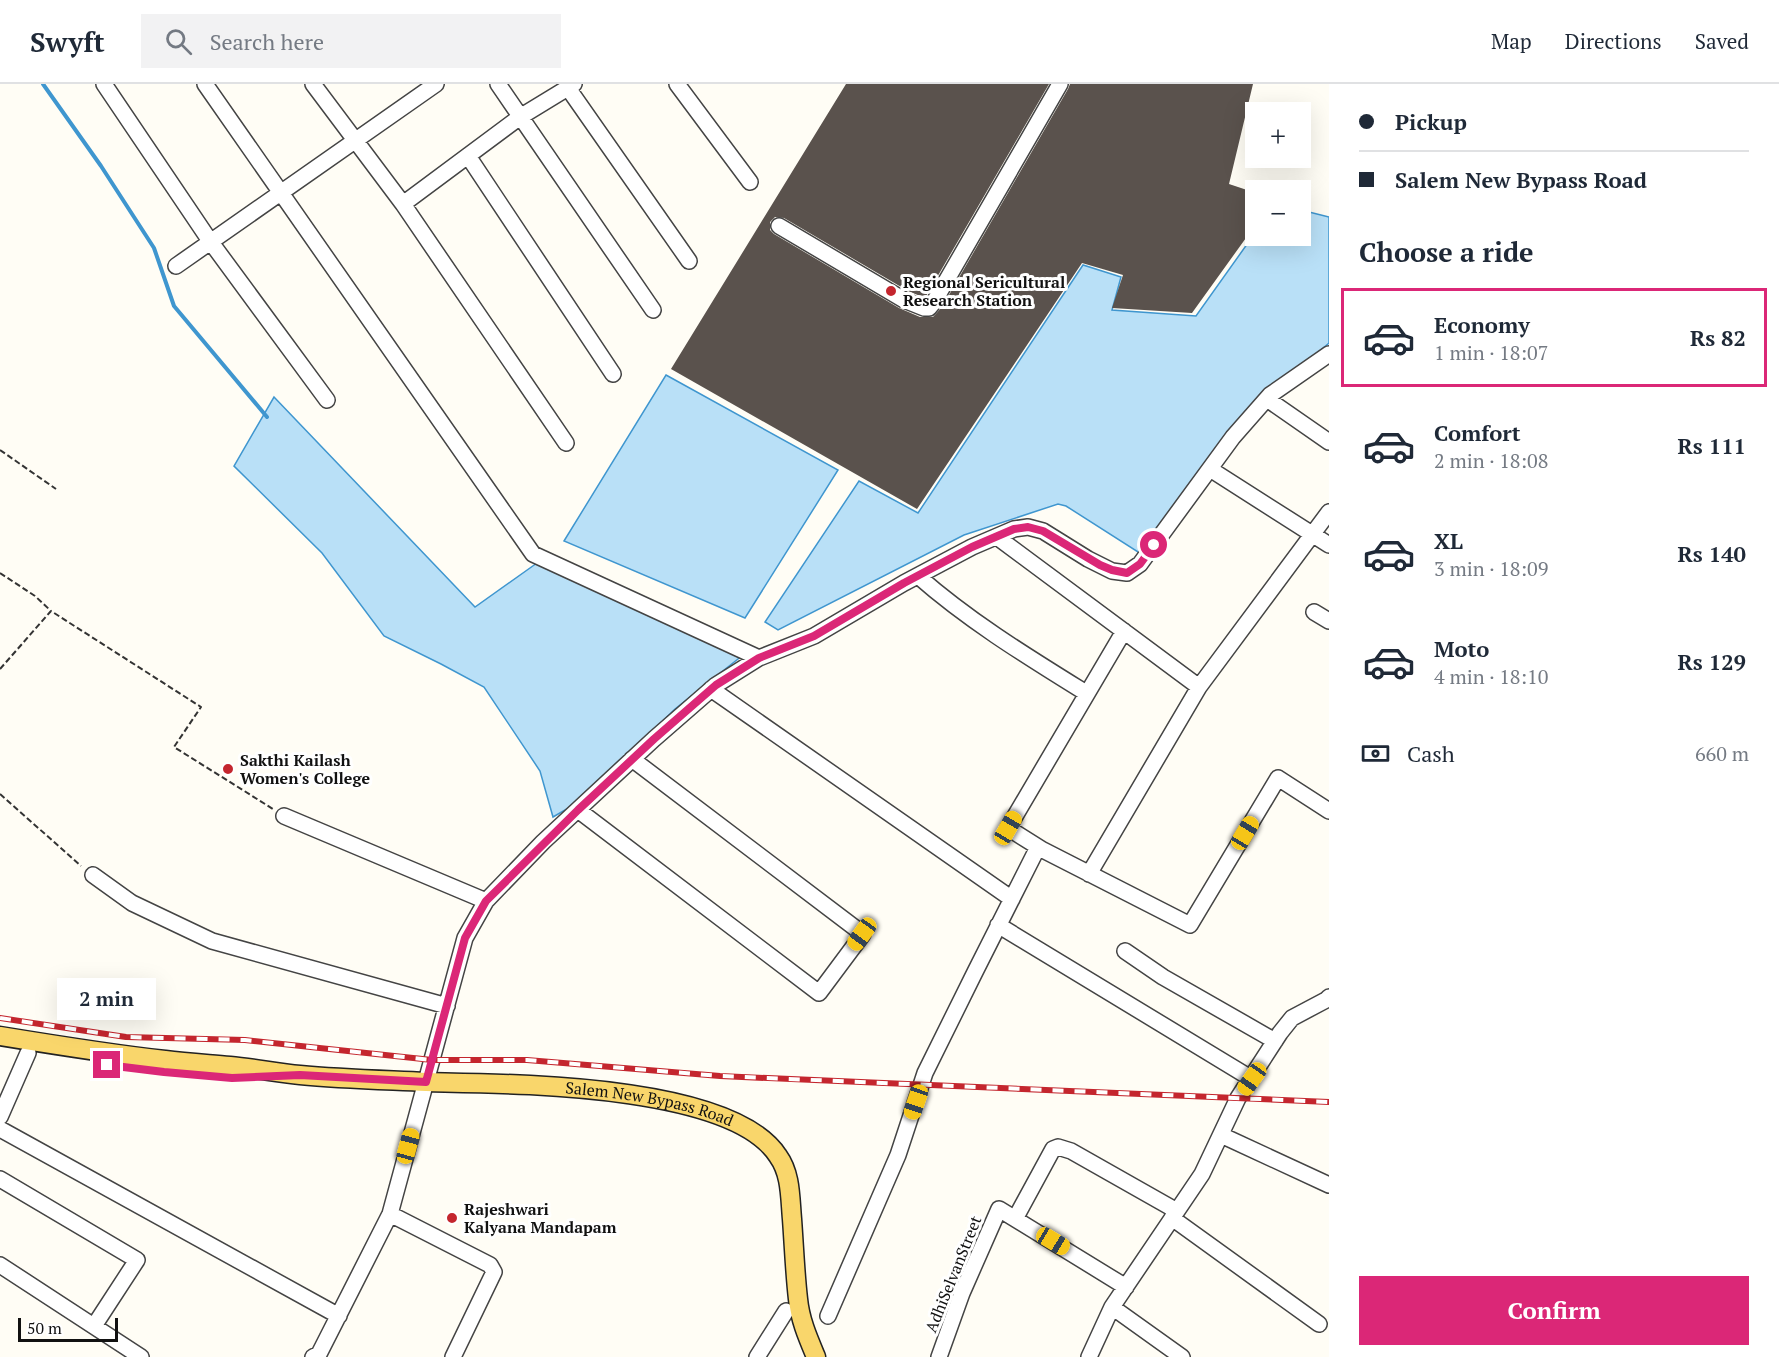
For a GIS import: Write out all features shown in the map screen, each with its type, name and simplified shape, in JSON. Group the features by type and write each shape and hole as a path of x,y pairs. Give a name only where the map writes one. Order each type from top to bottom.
{"main road":[{"name":"Salem New Bypass Road","path":"0,1036 166,1061 232,1066 300,1075 488,1083 617,1093 693,1106 719,1115 760,1136 770,1145 784,1167 790,1190 799,1306 816,1357"},
{"name":"Salem New Bypass Road","path":"0,1048 164,1072 232,1078 300,1075"},
{"path":"719,1115 737,1116 749,1120 768,1132 785,1149 795,1166 800,1187 808,1300 814,1326 827,1357"}],"street":[{"path":"104,84 210,241 327,400"},
{"path":"205,84 532,554 759,658"},
{"path":"313,84 403,204 566,443"},
{"path":"176,266 436,84"},
{"path":"498,84 653,310"},
{"path":"677,84 750,182"},
{"path":"779,226 904,300 929,308 1060,84"},
{"path":"403,204 520,117 571,86 689,261"},
{"path":"468,156 613,374"},
{"path":"319,1356 390,1214 465,938 486,901 632,759 711,689 759,658 814,636 972,547 1014,529 1028,527 1043,531 1104,567 1127,573 1140,564 1233,437 1267,399 1329,354"},
{"path":"1267,399 1329,442"},
{"path":"1210,469 1329,545"},
{"path":"1089,874 1199,687 1329,512"},
{"path":"997,537 1199,687"},
{"path":"918,576 945,600 973,620 1086,693"},
{"path":"1314,612 1329,621"},
{"path":"1124,631 1008,828 1043,850 1190,925 1278,778 1329,811"},
{"path":"711,689 1012,899"},
{"path":"578,810 819,993 862,934 632,759"},
{"path":"284,816 486,901"},
{"path":"828,1316 898,1155 926,1073 1036,851 1043,850"},
{"path":"93,875 132,903 212,941 447,1006"},
{"path":"998,926 1252,1079"},
{"path":"1125,951 1163,977 1275,1041"},
{"path":"1089,1357 1112,1307 1203,1174 1238,1098 1275,1041 1292,1018 1329,997"},
{"path":"0,1117 27,1053"},
{"path":"0,1129 339,1316"},
{"path":"1221,1135 1329,1185"},
{"path":"1126,1287 1015,1219 1053,1149 1058,1146 1071,1151 1175,1215 1319,1324"},
{"path":"0,1179 137,1260 94,1326"},
{"name":"AdhiSelvanStreet","path":"939,1357 962,1293 999,1209 1015,1219"},
{"path":"390,1214 490,1265 494,1272 453,1357"},
{"path":"0,1265 141,1357"},
{"path":"1112,1307 1182,1357"},
{"path":"757,1357 786,1311"}],"path":[{"path":"0,450 57,489"},
{"path":"0,573 35,596 51,611 201,707 174,747 284,816"},
{"path":"0,669 51,611"},
{"path":"0,794 93,875"}],"water":[{"path":"1311,212 1329,217 1329,343 1242,418 1138,552 1066,506 1058,504 964,535 778,630 765,622 859,481 918,513 1083,265 1121,277 1112,310 1196,316 1246,246 1311,246"},
{"path":"666,375 838,470 745,618 564,541"},
{"path":"274,397 475,607 537,563 743,655 675,709 579,802 553,817 540,771 484,687 384,636 322,553 234,466"}],"building":[{"name":"Regional Sericultural Research Station","path":"846,84 1049,84 925,298 908,291 784,218 775,217 770,222 770,230 774,234 899,308 920,317 933,317 942,307 1070,84 1253,84 1249,102 1245,102 1245,117 1229,184 1245,189 1245,239 1192,313 1112,308 1123,275 1082,263 917,509 671,369"}],"waterway":[{"path":"43,84 101,166 154,248 174,306 267,417"}],"railway":[{"path":"0,1018 126,1037 245,1040 432,1060 527,1060 720,1076 1329,1102"}],"place":[{"name":"Regional Sericultural Research Station","path":"891,291"},
{"name":"Sakthi Kailash Women's College","path":"228,769"},
{"name":"Rajeshwari Kalyana Mandapam","path":"452,1218"}],"route":[{"path":"107,1065 232,1078 300,1075 426,1082 465,938 486,901 543,842 716,685 759,658 814,636 904,583 972,547 1014,529 1028,527 1043,531 1100,565 1127,573 1140,564 1154,545"}]}
